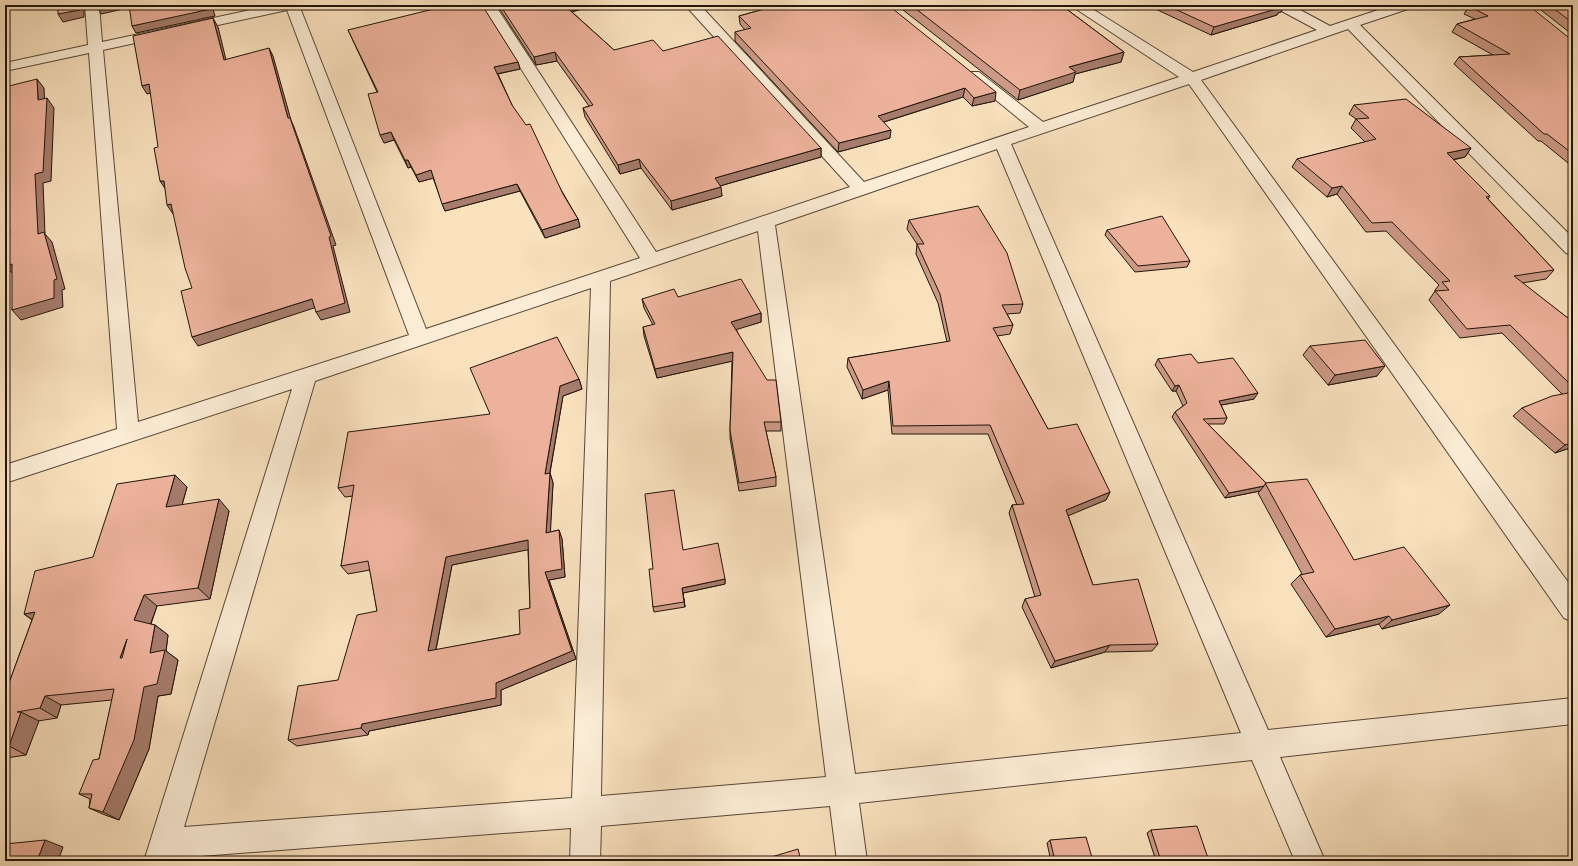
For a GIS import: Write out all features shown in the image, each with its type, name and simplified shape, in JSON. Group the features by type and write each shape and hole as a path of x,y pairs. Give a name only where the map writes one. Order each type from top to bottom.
{"street":[{"path":"92,5 97,47 128,435"},
{"path":"5,67 292,5 420,339"},
{"path":"488,5 651,260"},
{"path":"692,5 862,190"},
{"path":"1076,5 1192,78 1573,610"},
{"path":"1281,5 1330,32"},
{"path":"5,474 420,339 1406,5"},
{"path":"1351,24 1573,249"},
{"path":"961,65 1041,129"},
{"path":"1002,142 1310,861"},
{"path":"766,222 852,861"},
{"path":"585,861 588,812 601,278"},
{"path":"306,377 161,852 843,790 1260,743 1573,711"}],"building":[{"path":"58,5 79,5 80,10 58,14"},
{"path":"129,5 210,5 211,9 132,26"},
{"path":"450,5 482,5 518,62 494,67 512,105 526,125 530,124 563,194 578,219 542,230 517,184 442,204 431,170 416,175 408,160 405,160 391,132 380,135 368,94 378,92 348,30"},
{"path":"500,5 564,5 614,50 653,40 663,51 718,36 821,148 715,178 721,187 671,201 639,159 618,165 583,108 593,105 555,52 534,57"},
{"path":"779,5 888,5 996,92 974,98 965,88 878,116 891,130 839,143 735,32 751,28 739,16"},
{"path":"911,5 1061,5 1124,52 1069,67 1076,72 1020,90"},
{"path":"1166,5 1283,5 1278,7 1280,8 1214,27"},
{"path":"1528,5 1573,41 1573,154 1547,134 1544,134 1459,57 1510,54 1457,24 1488,16 1469,6"},
{"path":"1549,5 1573,5 1573,23"},
{"path":"213,18 224,60 269,48 288,118 290,118 331,236 329,237 345,303 316,312 312,299 192,337 181,291 192,288 185,268 171,204 167,205 164,181 160,181 154,148 158,147 149,84 142,86 133,36"},
{"path":"37,79 38,100 47,98 43,172 35,174 38,234 44,232 57,279 54,280 54,298 12,310 12,264 5,266 10,231 5,232 5,87"},
{"path":"1406,99 1471,148 1447,153 1490,196 1486,197 1554,270 1514,276 1573,322 1573,387 1510,325 1467,329 1435,291 1449,290 1442,282 1450,281 1392,222 1372,223 1342,186 1332,188 1297,159 1376,139 1356,119 1369,118 1354,105"},
{"path":"978,206 1007,253 1023,304 1002,305 1013,325 993,328 1048,429 1077,424 1110,492 1066,510 1093,585 1138,579 1158,644 1110,645 1055,661 1025,599 1041,595 1012,505 1024,504 990,425 893,426 889,381 863,390 848,358 950,341 940,294 917,244 924,244 909,220"},
{"path":"1162,216 1190,261 1138,266 1107,230"},
{"path":"741,279 761,313 731,322 767,380 776,380 781,422 764,422 776,477 739,483 730,430 733,352 655,369 643,327 655,324 642,299 674,289 678,297"},
{"path":"557,337 579,379 560,386 545,474 550,473 546,533 559,530 562,569 545,572 572,651 496,683 496,698 362,724 361,728 288,740 298,686 338,680 357,615 377,611 368,561 341,566 354,485 338,488 348,432 490,414 470,368","holes":["528,540 530,608 519,610 520,634 428,651 446,557"]},
{"path":"1365,340 1385,366 1335,375 1310,346"},
{"path":"1191,354 1198,363 1233,358 1258,393 1219,401 1227,418 1203,419 1266,483 1264,486 1229,493 1175,412 1187,403 1179,385 1175,386 1158,359"},
{"path":"1573,392 1573,442 1565,445 1522,408 1552,396"},
{"path":"175,475 166,507 219,499 198,588 144,595 134,620 155,625 150,653 165,650 157,684 144,687 134,740 103,812 89,808 92,794 79,794 93,760 99,759 114,689 45,696 40,708 17,712 21,712 9,746 5,747 5,694 35,612 24,614 35,571 93,557 117,484","holes":["127,639 122,658 120,658"]},
{"path":"1307,479 1354,560 1404,547 1450,605 1392,620 1389,616 1335,629 1300,575 1314,572 1265,483"},
{"path":"674,490 683,550 718,543 725,579 682,588 684,602 653,607 649,569 653,569 645,494"},
{"path":"1197,826 1209,861 1161,861 1151,830"},
{"path":"1086,837 1093,861 1055,861 1050,840"},
{"path":"45,840 37,861 5,861 5,844"},
{"path":"798,849 801,861 758,861"}]}
